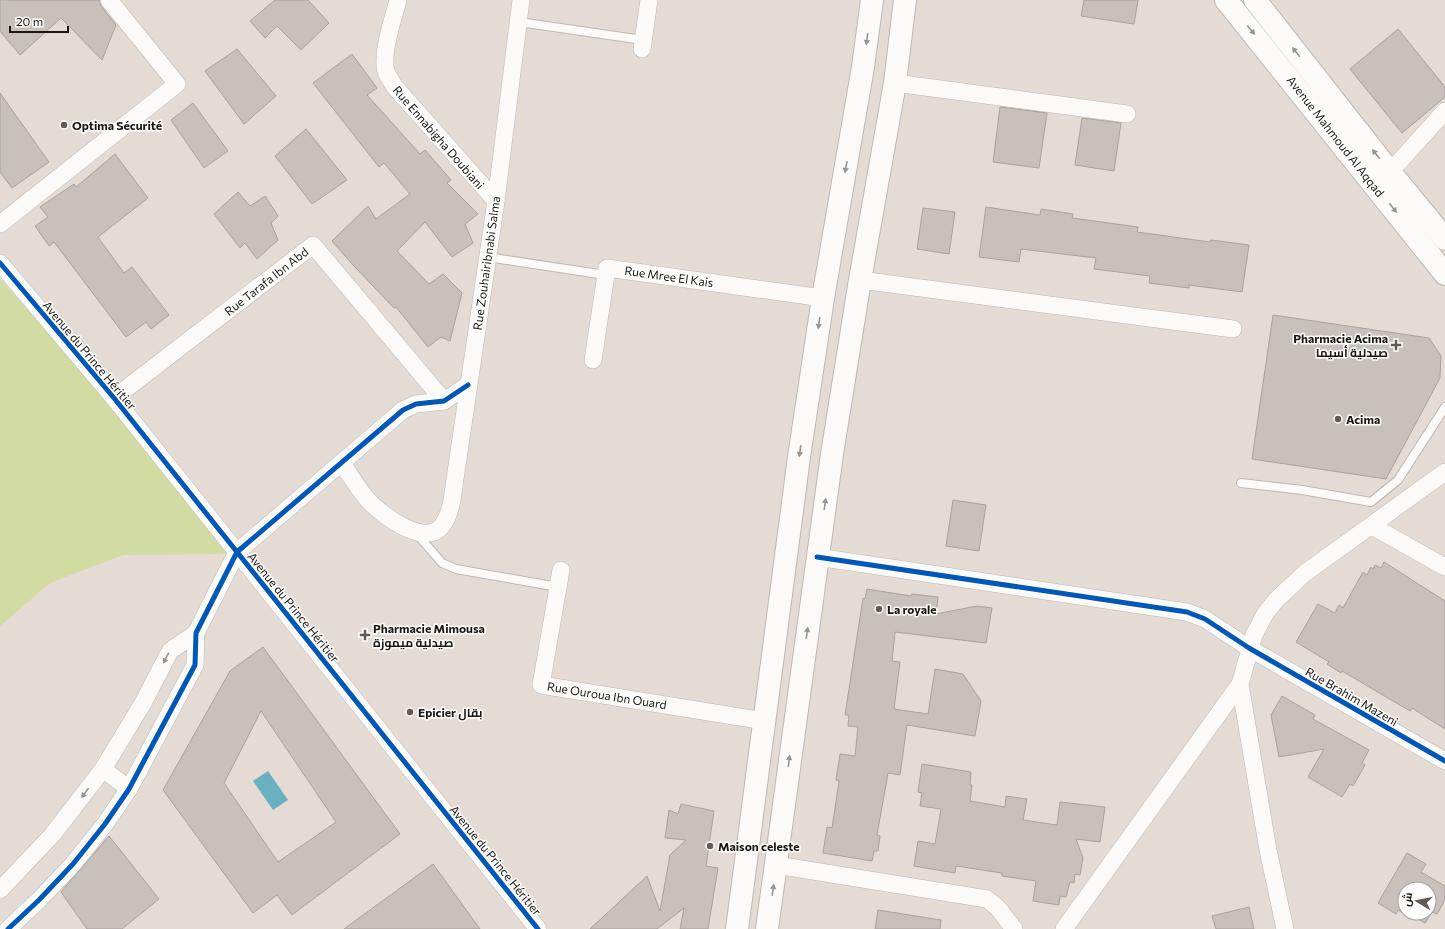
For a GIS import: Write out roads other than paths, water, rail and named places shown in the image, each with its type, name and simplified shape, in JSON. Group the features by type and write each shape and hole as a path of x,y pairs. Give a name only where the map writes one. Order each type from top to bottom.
{"main road":[{"path":"737,929 822,298 863,67 872,0"},
{"path":"767,929 817,557 860,280 895,83 905,0"},
{"name":"Avenue Mahmoud Al Aqqad","path":"1226,0 1445,274"},
{"name":"Avenue Mahmoud Al Aqqad","path":"1255,0 1390,172 1445,239"}],"street":[{"path":"0,224 178,84 109,0"},
{"name":"Rue Ennabigha Doubiani","path":"398,0 386,51 385,63 387,73 394,86 496,201"},
{"name":"Rue Zouhairibnabi Salma","path":"415,532 432,532 444,524 451,504 496,201 521,0"},
{"path":"642,44 649,0"},
{"path":"895,83 1127,114"},
{"path":"1390,172 1445,111"},
{"name":"Rue Tarafa Ibn Abd","path":"114,398 314,245 444,401"},
{"name":"Avenue du Prince Héritier","path":"0,263 114,398 538,929"},
{"name":"Rue Mree El Kais","path":"594,360 607,268 822,298"},
{"path":"860,280 1234,328"},
{"path":"8,929 39,900 73,864 105,824 129,789 195,665 196,633 237,552 342,464 403,410 416,404 444,401 468,385"},
{"path":"342,464 367,499 394,521 415,532"},
{"path":"1064,929 1240,684 1249,648 1262,620 1276,600 1306,573 1445,472"},
{"path":"1372,526 1445,567"},
{"name":"Rue Brahim Mazeni","path":"817,557 1187,612 1205,619 1249,648 1445,761"},
{"name":"Rue Ouroua Ibn Ouard","path":"561,570 541,685 764,721"},
{"path":"0,890 53,834 103,769 143,703 170,651 196,633"},
{"path":"1240,684 1268,850 1285,929"},
{"path":"103,769 129,789"},
{"path":"776,865 987,899 998,908 1014,929"}],"lane":[{"path":"519,22 642,44"},
{"path":"487,257 606,275"},
{"path":"1240,483 1302,490 1370,502 1398,480 1445,407"},
{"path":"415,532 442,563 456,569 558,586"}],"water":[{"path":"268,771 288,800 273,810 253,781"}],"place":[{"name":"Optima Sécurité","path":"64,125"},
{"name":"Pharmacie Acima صيدلية أسيما","path":"1396,345"},
{"name":"Acima","path":"1338,419"},
{"name":"La royale","path":"879,609"},
{"name":"Pharmacie Mimousa صيدلية ميموزة","path":"365,635"},
{"name":"Epicier بقال","path":"410,712"},
{"name":"Maison celeste","path":"710,846"}]}
